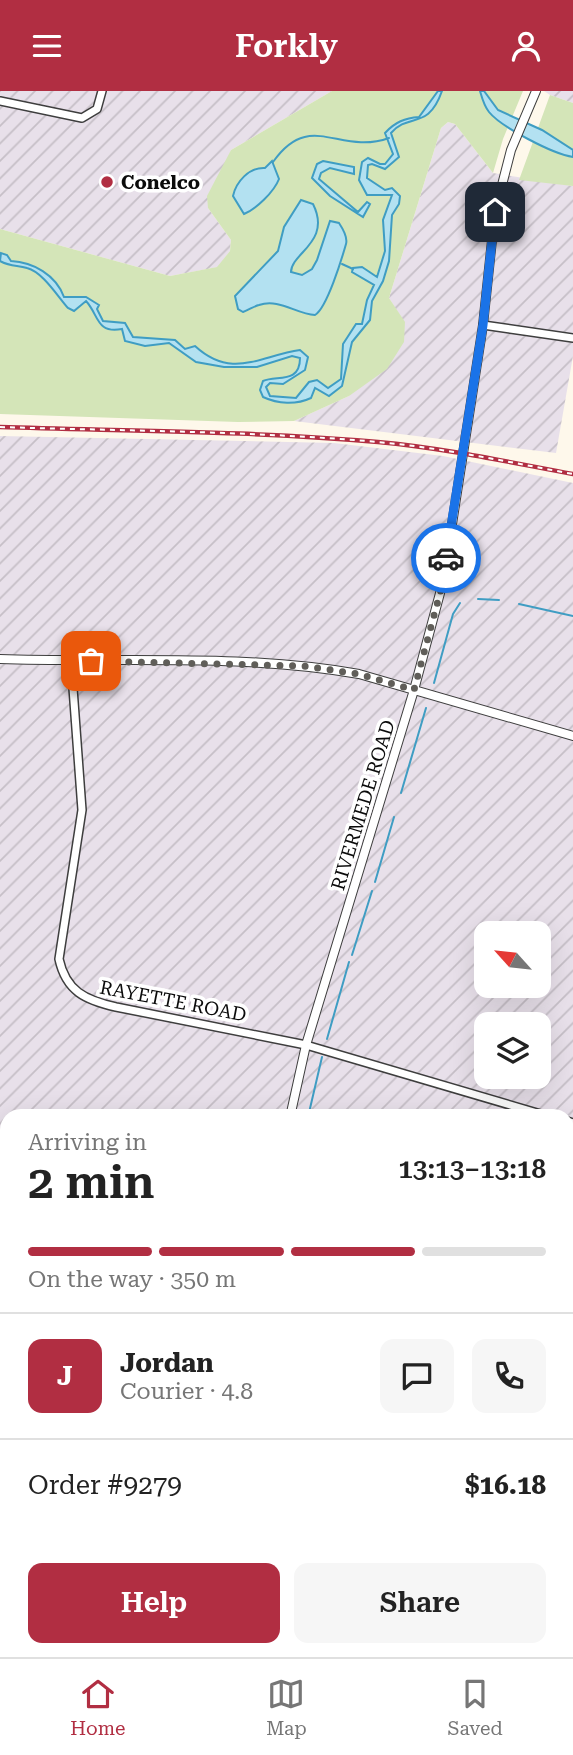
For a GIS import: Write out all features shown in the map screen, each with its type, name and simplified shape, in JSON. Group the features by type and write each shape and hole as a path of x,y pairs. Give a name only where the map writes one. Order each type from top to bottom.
{"street":[{"path":"0,101 82,118 97,109 102,91"},
{"name":"RIVERMEDE ROAD","path":"292,1109 306,1045 414,690 443,582 483,325 497,202 511,150 537,91"},
{"path":"483,325 573,338"},
{"path":"0,659 303,666 359,674 573,736"},
{"name":"RAYETTE ROAD","path":"72,661 82,810 59,959 66,980 76,993 90,1001 306,1045 524,1109"}],"shaded area":[{"path":"0,91 332,91 231,150 208,208 231,240 230,251 218,267 170,276 0,229"},
{"path":"544,91 573,91 573,103 550,95"},
{"path":"448,122 455,124 493,173 573,186 573,356 556,453 294,421 349,396 404,322 389,298 441,128"},
{"path":"0,436 334,443 443,456 573,483 573,1109 0,1109"}],"green space":[{"path":"332,91 523,91 503,139 493,173 455,124 448,122 441,128 389,298 405,322 404,342 387,369 349,396 294,421 238,422 0,414 0,229 170,276 217,267 230,251 231,240 208,208 207,196 231,150"},
{"path":"550,95 573,103 573,186 519,180"}],"water":[{"path":"438,91 442,91 431,111 391,133 399,157 385,169 368,165 367,178 385,190 392,188 400,196 399,204 392,215 389,261 383,281 372,301 370,320 352,342 342,386 329,396 315,388 311,398 299,402 281,402 263,397 260,390 263,381 292,375 299,366 300,358 292,356 257,367 224,367 196,362 169,343 145,346 125,341 122,329 107,329 103,326 86,301 74,311 68,308 33,270 0,261 1,253 7,255 11,261 43,271 55,282 64,297 86,297 99,305 97,309 103,321 125,323 133,337 175,340 185,349 195,346 221,362 234,364 300,350 308,357 305,370 283,384 270,383 266,387 270,396 296,398 309,382 317,380 328,388 341,379 343,344 356,324 362,324 367,300 374,285 352,272 353,268 362,267 377,277 385,251 383,220 392,195 367,195 359,180 362,162 368,158 385,164 393,154 385,133 400,121 419,117"},
{"path":"480,91 484,91 498,110 542,130 573,150 573,157 541,145 504,125 487,110"},
{"path":"272,161 279,179 277,184 264,199 244,214 233,196 237,186 244,176 259,168 265,168"},
{"path":"323,161 354,167 354,174 330,168 321,173 319,179 358,212 367,202 370,204 363,217 330,196 312,178 317,164"},
{"path":"301,200 313,204 318,217 318,228 291,272 302,275 312,269 330,221 339,223 346,236 334,282 320,311 315,315 308,314 266,303 243,312 238,309 235,296 278,251 284,227"}],"waterway":[{"path":"273,162 287,146 300,138 313,136 355,142 389,138"},
{"path":"342,264 353,269"},
{"path":"478,599 499,600"},
{"path":"434,683 453,614 460,603"},
{"path":"519,604 573,616"},
{"path":"401,793 426,708"},
{"path":"375,882 394,817"},
{"path":"352,955 372,891"},
{"path":"327,1039 349,962"},
{"path":"310,1109 322,1057"}],"railway":[{"path":"0,427 331,438 452,452 573,474"}],"way so far":[{"path":"91,661 233,662 326,668 359,674 414,690 443,582 446,558"}],"place":[{"name":"Conelco","path":"107,182"}],"route":[{"path":"446,558 483,325 495,212"}]}
